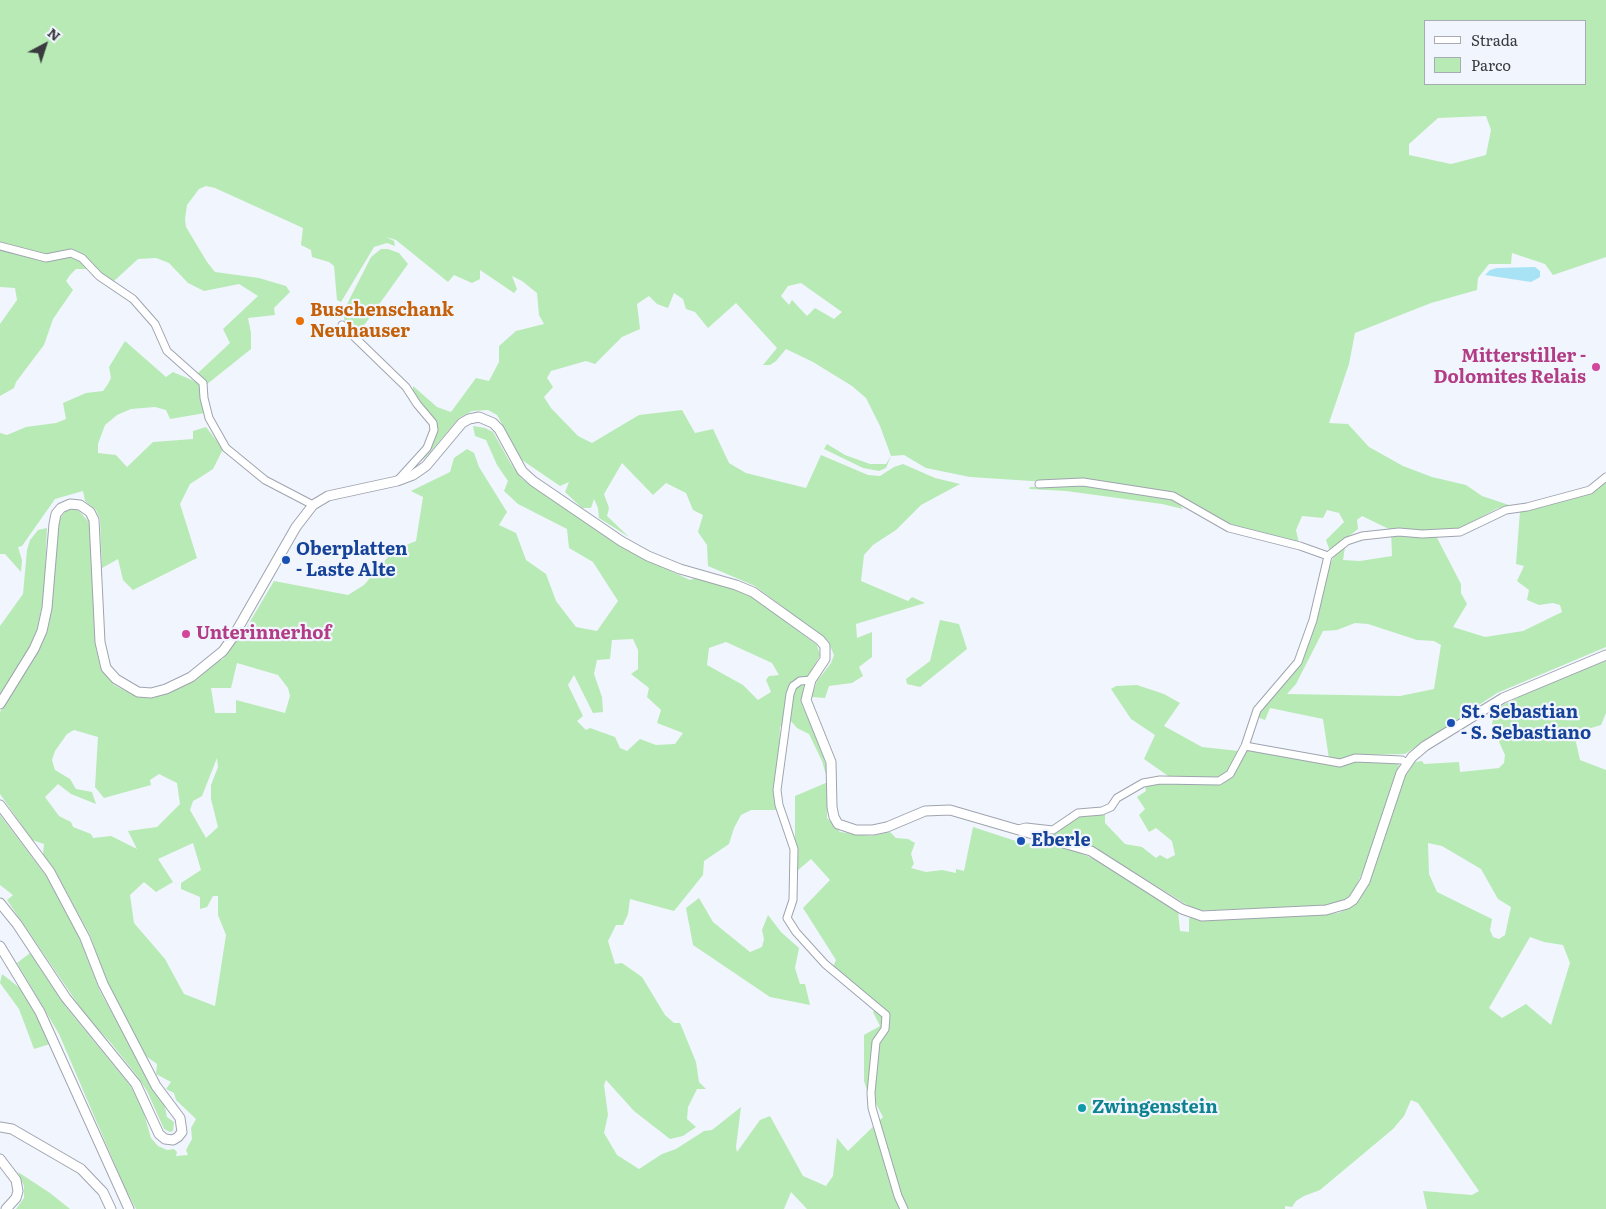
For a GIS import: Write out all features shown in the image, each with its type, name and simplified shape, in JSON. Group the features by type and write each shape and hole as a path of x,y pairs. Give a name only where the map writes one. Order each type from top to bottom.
{"main road":[{"path":"0,704 34,649 42,630 47,608 54,524 56,514 62,508 70,504 80,505 90,512 94,520 100,642 106,668 116,679 138,692 151,693 166,690 191,677 223,651 233,637 296,527 314,505 328,496 397,481 413,475 426,466 462,423 470,418 479,417 490,421 499,429 522,471 533,481 621,541 648,556 680,569 753,592 813,634 825,646 825,659 811,680 806,700 831,762 832,807 838,824 856,830 872,830 887,827 925,811 944,809 1091,851 1182,909 1202,916 1326,910 1347,904 1359,893 1365,881 1401,773 1425,746 1502,698 1606,655"},
{"path":"0,805 50,872 85,938 103,984 156,1086 180,1118 182,1132 178,1137 173,1140 165,1140 159,1134 136,1084 66,998 17,924 0,903"},
{"path":"0,946 40,1012 129,1209"},
{"path":"0,1127 12,1129 81,1169 103,1192 111,1209"},
{"path":"0,1159 16,1180 18,1191 16,1198 6,1209"}],"street":[{"path":"0,246 46,258 71,253 82,258 100,276 133,299 155,324 167,351 203,383 204,398 209,418 226,448 265,480 314,505"},
{"path":"342,325 406,387 433,423 434,430 423,455 397,481"},
{"path":"1015,830 1026,827 1053,830 1078,813 1102,811 1111,807 1117,798 1143,783 1160,780 1219,781 1230,774 1245,746 1257,710 1298,662 1313,620 1328,556 1348,541 1362,536 1399,532 1422,534 1460,532 1506,510 1527,507 1590,490 1606,477"},
{"path":"1039,484 1083,482 1172,496 1229,528 1300,546 1328,556"},
{"path":"811,680 800,681 793,686 790,694 777,790 778,805 794,849 793,900 787,918 796,932 826,964 886,1015 886,1029 876,1042 871,1093 872,1108 898,1196 904,1209"},
{"path":"1245,746 1340,763 1355,758 1402,760 1407,764"}],"green space":[{"path":"0,0 1606,0 1606,257 1553,275 1545,264 1512,253 1511,264 1489,264 1478,278 1477,290 1431,303 1355,333 1349,364 1329,423 1348,424 1369,447 1403,466 1432,477 1466,485 1482,496 1512,506 1498,508 1457,530 1434,532 1461,584 1461,593 1467,604 1453,627 1485,637 1523,631 1562,612 1560,605 1553,603 1539,605 1527,600 1529,590 1517,581 1524,566 1516,564 1520,511 1592,492 1606,482 1606,647 1497,693 1405,754 1362,755 1340,760 1329,759 1323,719 1270,708 1265,720 1257,717 1302,658 1317,619 1327,570 1336,553 1345,547 1343,560 1360,561 1392,556 1391,530 1362,516 1357,520 1358,529 1330,551 1326,540 1344,522 1339,513 1327,510 1323,518 1302,516 1296,530 1299,543 1229,524 1173,494 970,477 926,468 904,455 891,456 880,426 866,398 852,386 813,362 786,349 776,361 770,365 763,365 777,348 736,303 708,328 695,312 686,309 683,299 674,293 668,308 657,304 649,296 637,304 640,329 622,337 595,364 586,361 551,371 547,378 553,387 544,397 551,408 578,436 592,443 639,415 682,410 695,433 713,429 729,463 746,473 806,488 821,455 868,475 880,476 894,467 903,464 935,478 960,484 921,505 896,530 873,545 864,555 861,581 908,601 912,597 925,603 856,624 857,638 872,632 872,657 859,667 863,676 852,683 829,686 825,698 812,697 817,681 831,663 834,655 828,641 755,586 708,566 707,545 698,532 703,515 693,510 686,493 666,483 653,495 622,463 604,494 609,508 607,516 629,537 599,518 598,508 594,499 591,508 582,508 565,492 569,482 560,486 522,460 497,415 488,410 472,411 459,418 426,457 405,473 437,429 434,418 419,404 413,394 413,386 437,407 451,412 476,378 489,381 499,362 499,346 516,331 544,324 539,315 537,293 522,281 512,276 517,289 514,293 480,270 480,279 472,283 454,275 448,282 396,240 386,237 394,241 395,246 387,243 374,247 341,302 337,300 334,266 329,262 312,257 311,250 301,245 303,228 215,188 206,186 199,189 187,205 185,219 186,227 207,262 215,272 259,278 286,286 290,292 274,308 275,315 248,318 251,333 251,349 206,385 198,373 230,343 223,329 258,296 239,284 204,291 188,283 169,263 156,258 138,259 114,281 103,275 88,259 73,252 47,256 0,244","holes":["1486,116 1491,130 1486,155 1451,164 1409,155 1409,144 1438,118","801,283 842,312 834,319 815,308 807,316 792,300 789,305 781,296 788,286","1355,623 1368,624 1417,640 1434,641 1441,645 1434,689 1400,696 1287,694 1296,684 1323,631 1337,630"]},
{"path":"0,248 22,256 42,260 70,256 84,262 90,269 76,269 70,275 66,281 73,290 53,319 44,345 16,382 14,388 0,396 0,324 17,300 15,288 0,287"},
{"path":"381,249 388,249 399,253 408,264 360,331 359,337 345,323 343,312 371,257"},
{"path":"125,341 166,377 173,372 201,384 205,413 170,419 166,410 155,407 131,409 117,415 105,425 98,444 98,453 116,455 127,467 153,442 193,439 193,431 206,427 223,449 213,469 190,484 180,504 197,558 133,590 123,580 118,559 102,568 100,519 96,510 85,501 83,491 55,499 22,546 18,547 22,560 21,572 5,554 0,554 0,433 7,435 26,427 56,423 66,419 63,403 86,393 103,391 111,378 109,367"},
{"path":"473,426 485,428 493,432 522,479 581,519 643,558 690,580 695,578 707,580 750,595 817,645 820,655 804,684 802,705 819,743 828,772 828,781 822,761 809,734 797,728 790,720 780,727 777,810 751,810 741,815 729,844 704,861 703,875 674,911 630,899 628,914 623,925 616,925 608,941 615,964 622,963 642,977 665,1015 674,1023 680,1023 696,1062 699,1082 706,1089 697,1089 688,1107 687,1119 696,1127 683,1136 670,1139 634,1111 606,1080 604,1085 608,1115 604,1133 617,1155 639,1169 704,1131 712,1130 741,1107 737,1152 760,1120 770,1116 803,1176 826,1186 833,1176 837,1138 848,1151 883,1117 876,1104 869,1097 864,1081 864,1035 880,1026 873,1012 879,1005 833,967 836,960 803,908 830,880 811,859 797,871 798,851 795,844 795,796 828,782 827,818 840,832 871,836 890,832 896,838 908,839 915,843 911,854 914,864 911,868 926,872 942,870 956,873 956,869 964,871 973,827 1025,844 1037,842 1071,849 1103,863 1178,911 1180,931 1189,932 1189,918 1298,916 1338,913 1350,908 1364,892 1402,781 1415,762 1422,761 1424,764 1459,762 1460,772 1499,768 1504,763 1505,755 1492,726 1494,709 1517,698 1525,691 1606,661 1606,713 1601,725 1574,733 1580,760 1606,770 1606,1209 1427,1209 1423,1191 1472,1195 1479,1191 1418,1103 1411,1100 1404,1116 1393,1129 1320,1190 1304,1196 1296,1201 1292,1207 1285,1206 1285,1209 807,1209 791,1192 784,1209 136,1209 125,1188 59,1034 17,963 30,953 66,1007 132,1088 143,1110 151,1138 158,1146 167,1150 174,1149 177,1152 176,1156 188,1155 186,1150 192,1139 191,1128 196,1119 176,1100 174,1093 166,1089 171,1082 156,1074 157,1064 146,1056 107,983 90,935 56,872 43,854 44,844 32,840 0,794 0,712 39,650 49,624 58,526 61,517 66,511 73,509 79,511 89,522 93,545 96,648 100,666 114,685 133,695 148,697 165,694 194,680 220,659 222,660 248,625 274,581 348,595 364,585 394,550 416,541 423,497 411,491 450,472 454,458 467,449 474,453 479,467 507,512 499,525 516,533 526,560 546,574 556,601 576,627 597,631 618,601 593,562 569,548 567,529 518,504 504,491 508,481 497,465 486,440 475,436","holes":["633,639 638,650 638,669 631,674 649,688 647,697 661,710 657,723 683,733 675,744 656,745 640,739 627,751 620,748 615,737 590,728 586,730 577,721 583,716 568,685 574,675 593,713 603,712 602,697 594,674 597,660 610,659 612,640","726,642 772,663 779,675 769,676 766,680 771,692 758,700 743,685 707,665 709,648","237,663 278,675 288,688 290,696 285,713 236,700 236,713 215,713 211,688 231,688","74,730 98,737 95,787 104,798 151,785 150,780 159,774 177,783 180,804 157,827 128,831 137,849 111,836 93,838 91,834 73,827 71,822 59,816 45,797 58,784 71,794 96,804 92,792 76,789 70,779 55,770 52,760 55,751 67,734","217,758 218,767 211,785 211,799 218,827 206,838 190,810 193,801 202,796","193,843 201,870 181,883 181,889 200,897 200,909 207,907 213,896 218,896 218,915 226,935 215,1006 184,994 165,959 134,923 130,895 144,882 156,892 173,882 158,859","1428,843 1442,846 1481,869 1498,899 1511,907 1505,935 1499,939 1493,937 1490,930 1492,919 1437,892 1429,874","1530,937 1544,942 1563,945 1570,963 1551,1025 1526,1004 1502,1018 1489,1008"]},
{"path":"827,444 845,455 870,464 886,464 891,456 886,468 879,471 863,468 824,449"},
{"path":"1081,485 1162,496 1176,500 1183,509 1162,504 1066,491 1029,489 1030,487"},
{"path":"47,528 44,596 37,629 30,647 0,695 0,626 23,594 27,550 30,540 38,530"},
{"path":"940,620 959,624 967,649 920,687 907,684 906,679 930,661"},
{"path":"1137,685 1164,694 1180,703 1164,726 1202,747 1239,751 1225,774 1217,779 1171,778 1144,759 1155,735 1131,719 1111,689 1116,686"},
{"path":"1247,749 1303,757 1396,763 1399,765 1365,867 1351,896 1337,905 1197,911 1093,847 1048,835 1057,832 1079,816 1105,813 1105,823 1125,844 1142,847 1156,858 1160,855 1167,859 1175,855 1172,841 1156,828 1149,832 1139,815 1145,809 1137,797 1146,791 1145,785 1160,782 1221,785 1231,778"},
{"path":"0,815 47,877 78,934 100,991 142,1068 164,1103 167,1117 174,1122 173,1131 170,1132 164,1129 147,1091 137,1076 111,1043 86,1016 7,900 13,895 0,885"},
{"path":"699,898 713,922 750,952 762,947 764,939 762,930 768,915 781,932 799,948 795,968 800,984 805,984 810,1005 770,997 693,945 686,908"},
{"path":"2,974 25,992 50,1044 34,1049 19,1009 0,983"},
{"path":"18,1172 70,1209 16,1209 24,1198 24,1186"}],"water":[{"path":"1535,267 1540,271 1540,277 1531,282 1485,275 1490,270 1497,268"}],"place":[{"name":"Buschenschank Neuhauser","path":"300,321"},
{"name":"Mitterstiller - Dolomites Relais","path":"1596,367"},
{"name":"Oberplatten - Laste Alte","path":"286,560"},
{"name":"Unterinnerhof","path":"186,634"},
{"name":"St. Sebastian - S. Sebastiano","path":"1451,723"},
{"name":"Eberle","path":"1021,841"},
{"name":"Zwingenstein","path":"1082,1108"}]}
